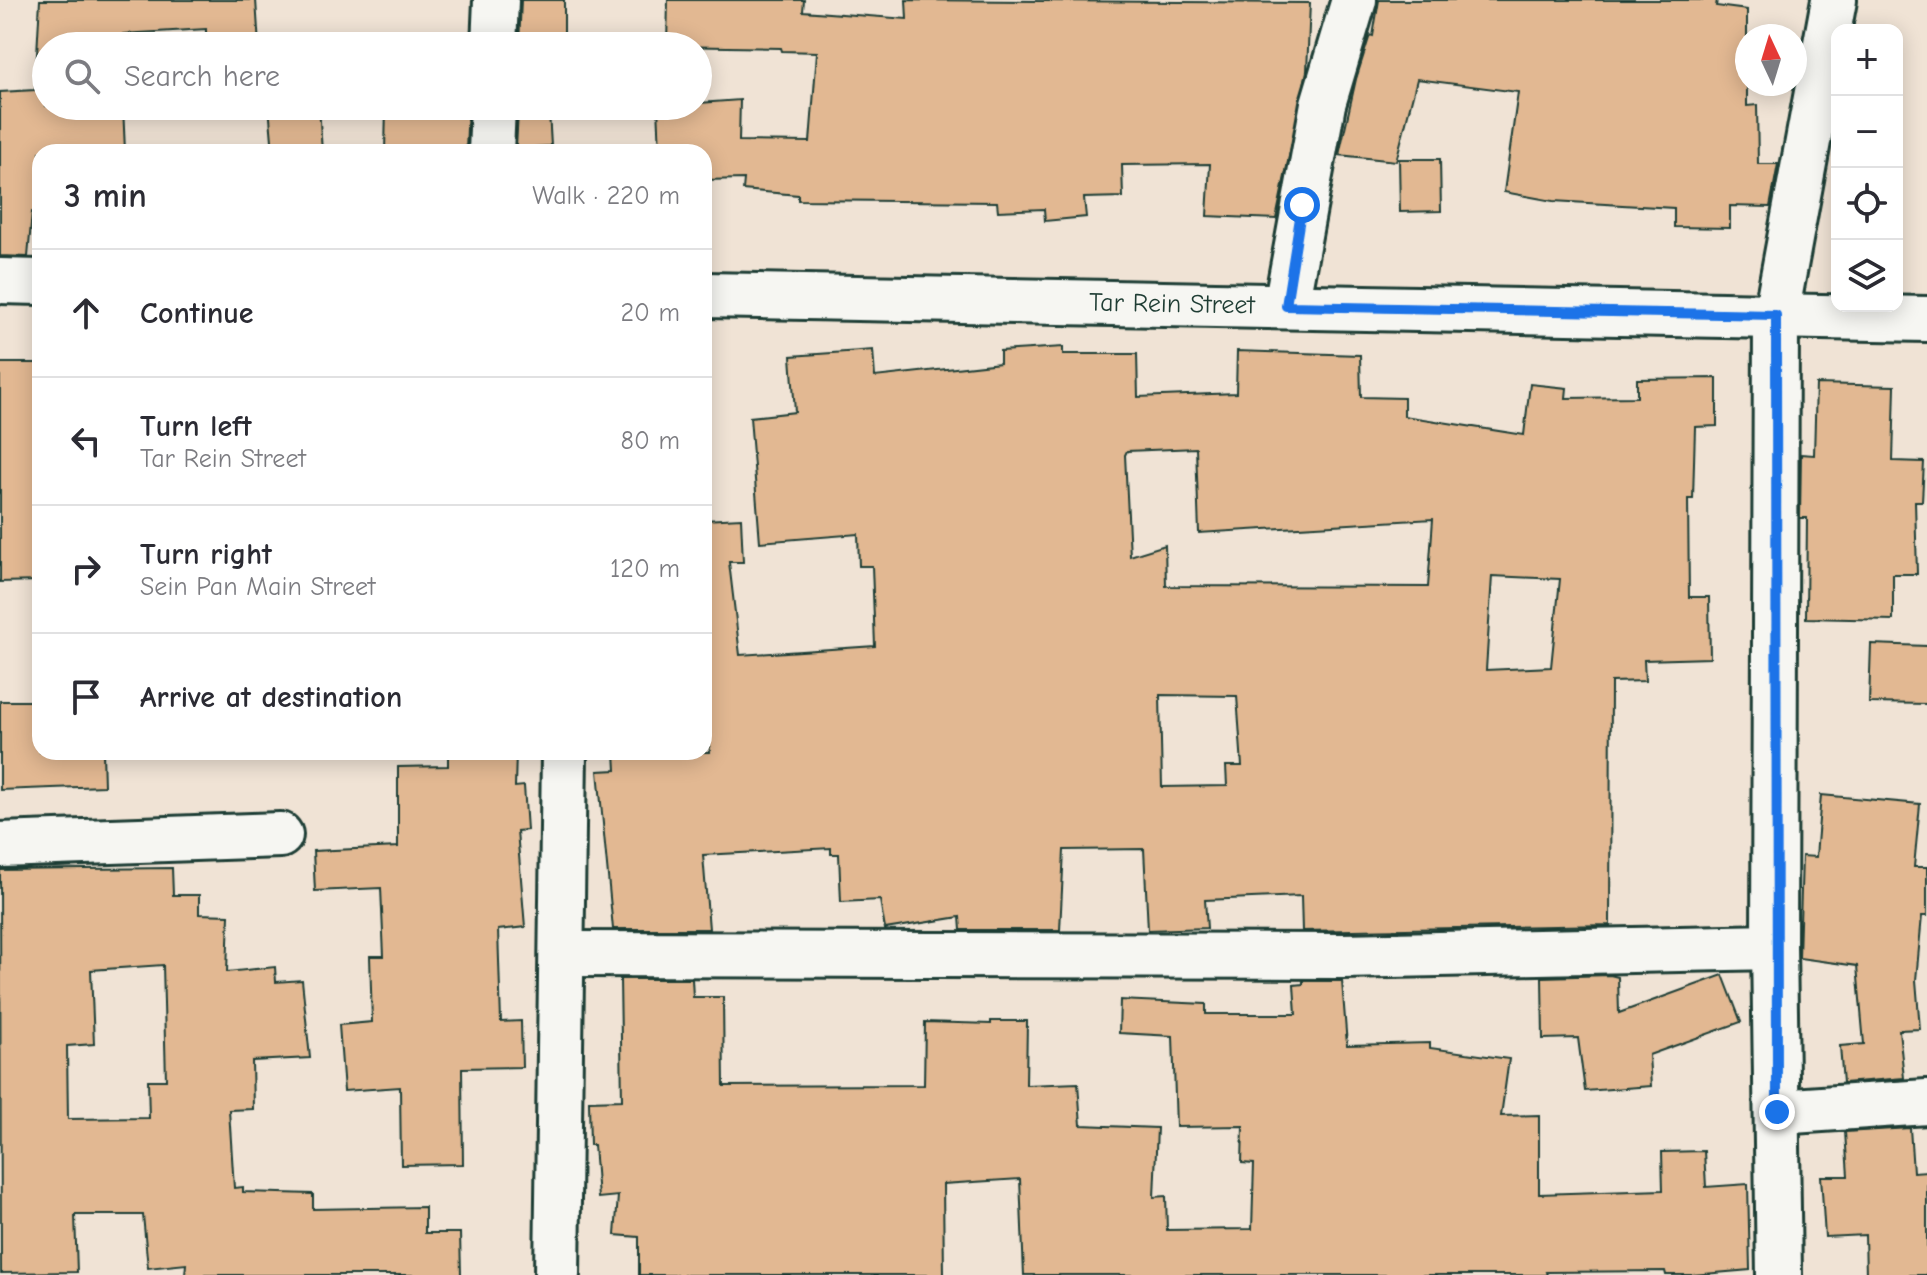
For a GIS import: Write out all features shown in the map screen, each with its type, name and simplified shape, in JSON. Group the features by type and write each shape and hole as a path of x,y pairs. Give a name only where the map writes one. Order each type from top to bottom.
{"street":[{"path":"495,32 496,0"},
{"path":"1286,306 1323,104 1354,0"},
{"path":"1779,1275 1774,947 1776,315 1834,0"},
{"path":"491,144 492,120"},
{"path":"0,281 32,282"},
{"name":"Tar Rein Street","path":"712,295 1927,319"},
{"path":"557,1275 564,760"},
{"path":"0,845 280,835"},
{"path":"563,954 1343,956 1774,947"},
{"path":"1777,1112 1927,1102"}],"building":[{"path":"40,0 256,0 258,32 206,32 206,29 38,32"},
{"path":"521,0 564,0 564,32 520,32"},
{"path":"668,0 804,0 803,11 907,19 906,0 1310,3 1307,71 1276,219 1207,216 1210,164 1122,165 1123,197 1084,198 1086,217 1045,221 1044,209 998,211 997,202 798,200 798,195 743,190 744,179 712,180 712,144 660,144 659,120 712,120 712,102 740,100 739,141 810,142 817,52 712,47 712,32 667,32"},
{"path":"1379,0 1717,0 1716,6 1747,10 1747,24 1735,24 1735,96 1747,96 1747,106 1757,105 1758,164 1778,164 1770,207 1730,206 1730,228 1674,227 1674,208 1553,201 1504,192 1518,92 1417,79 1396,161 1339,155 1356,79 1370,35 1373,36"},
{"path":"32,90 32,120 124,120 125,144 32,144 32,212 28,257 0,256 0,92"},
{"path":"270,120 320,120 321,144 272,144"},
{"path":"386,120 467,120 466,144 385,144"},
{"path":"518,120 550,120 551,144 516,144"},
{"path":"1399,159 1440,159 1441,211 1400,212"},
{"path":"1063,347 1063,354 1137,354 1138,397 1236,393 1237,351 1360,355 1361,397 1404,398 1404,416 1524,435 1530,384 1567,388 1566,398 1637,397 1637,379 1717,378 1717,426 1695,427 1693,499 1688,499 1689,597 1709,597 1710,658 1644,660 1645,681 1611,682 1610,925 1302,931 1301,896 1205,900 1207,928 1148,930 1144,849 1064,850 1060,930 961,930 960,917 885,929 880,900 841,902 839,854 831,854 831,848 703,855 709,929 613,929 598,771 616,770 615,760 712,760 712,520 741,518 743,562 729,562 740,655 875,646 872,566 859,566 858,534 760,542 750,417 795,412 791,356 873,350 875,377 1000,363 1000,351","holes":["1196,448 1199,533 1433,519 1428,587 1166,586 1165,545 1130,556 1127,451","1492,576 1560,579 1551,667 1486,670","1160,695 1237,696 1242,766 1226,766 1227,786 1162,787"]},
{"path":"0,363 32,363 32,581 0,582"},
{"path":"1816,384 1895,386 1893,461 1924,462 1922,501 1915,501 1917,574 1893,574 1893,620 1806,618 1807,518 1800,518 1801,454 1814,455"},
{"path":"1871,644 1927,646 1927,704 1869,703"},
{"path":"0,701 32,701 32,760 103,760 104,786 0,790"},
{"path":"448,760 516,760 515,787 524,786 527,830 517,831 525,927 498,930 501,1022 521,1021 522,1067 462,1068 463,1164 401,1165 400,1087 344,1091 339,1025 372,1022 370,956 384,956 381,888 315,891 313,851 398,847 398,767 448,766"},
{"path":"1821,795 1920,804 1914,867 1927,867 1927,916 1922,916 1916,980 1920,1029 1899,1030 1904,1078 1843,1083 1840,1046 1864,1044 1857,966 1799,958 1802,856 1816,857"},
{"path":"172,868 173,895 199,895 199,914 229,915 227,972 275,967 276,982 302,980 310,1058 252,1061 253,1109 229,1110 234,1188 243,1187 243,1192 313,1194 313,1209 425,1207 425,1233 460,1233 461,1275 185,1275 186,1264 148,1268 143,1215 75,1215 77,1272 1,1273 0,870","holes":["163,965 166,1080 148,1080 149,1118 68,1119 67,1046 94,1044 91,970"]},
{"path":"1723,975 1741,1022 1649,1055 1651,1086 1585,1091 1578,1038 1543,1039 1542,977 1618,977 1619,1013"},
{"path":"620,979 692,979 693,997 723,997 724,1086 924,1085 925,1022 991,1024 991,1021 1027,1021 1026,1085 1078,1083 1081,1125 1157,1128 1154,1197 1166,1196 1167,1230 1252,1229 1254,1164 1242,1163 1243,1126 1176,1127 1173,1036 1119,1033 1120,1000 1206,1004 1206,1014 1296,1014 1294,985 1303,984 1303,981 1342,981 1347,1045 1430,1043 1430,1048 1509,1059 1501,1116 1539,1115 1539,1194 1663,1190 1662,1152 1704,1151 1706,1187 1748,1184 1750,1270 1692,1275 1666,1275 1665,1271 1546,1272 1547,1275 1024,1275 1020,1179 943,1184 944,1275 639,1275 639,1237 615,1235 618,1196 598,1198 594,1145 590,1145 589,1101 622,1100"},
{"path":"1910,1128 1913,1172 1927,1171 1927,1275 1866,1275 1865,1235 1825,1237 1821,1176 1848,1176 1845,1132"}],"route":[{"path":"1302,205 1286,306 1776,315 1774,947 1777,1112"}]}
